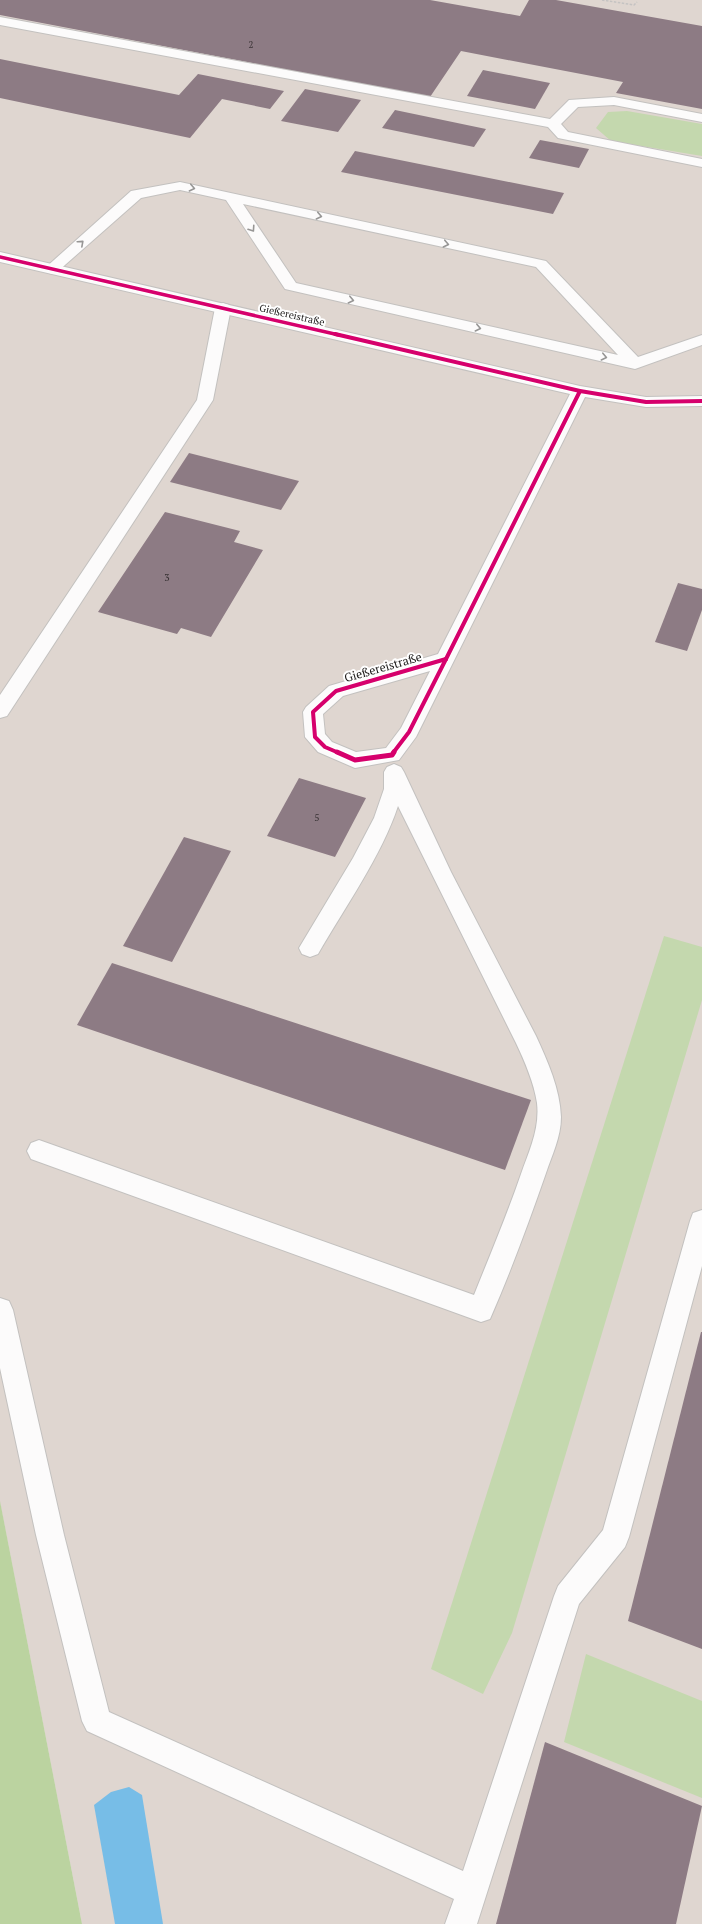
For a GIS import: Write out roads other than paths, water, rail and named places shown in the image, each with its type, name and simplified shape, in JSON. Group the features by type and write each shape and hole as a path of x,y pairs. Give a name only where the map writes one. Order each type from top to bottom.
{"street":[{"path":"0,21 553,124 563,135 702,163"},
{"path":"553,124 574,103 614,101 702,118"},
{"path":"52,269 136,194 180,186 541,264 635,364"},
{"path":"231,197 291,286 635,364 702,340"},
{"name":"Gießereistraße","path":"0,257 580,391 646,402 702,401"},
{"path":"0,711 205,400 223,308"},
{"path":"310,948 360,864 384,818 394,789 393,765 580,391"},
{"name":"Gießereistraße","path":"393,765 355,760 325,747 315,737 313,712 336,691 446,659"},
{"path":"39,1151 481,1310 529,1188 546,1138 549,1120 549,1103 546,1086 523,1036 416,822 393,765"},
{"path":"461,1924 568,1596 615,1537 702,1221"},
{"path":"0,1310 50,1535 97,1722 472,1891"}],"water":[{"path":"129,1787 142,1795 163,1924 115,1924 94,1805 111,1792"}]}
